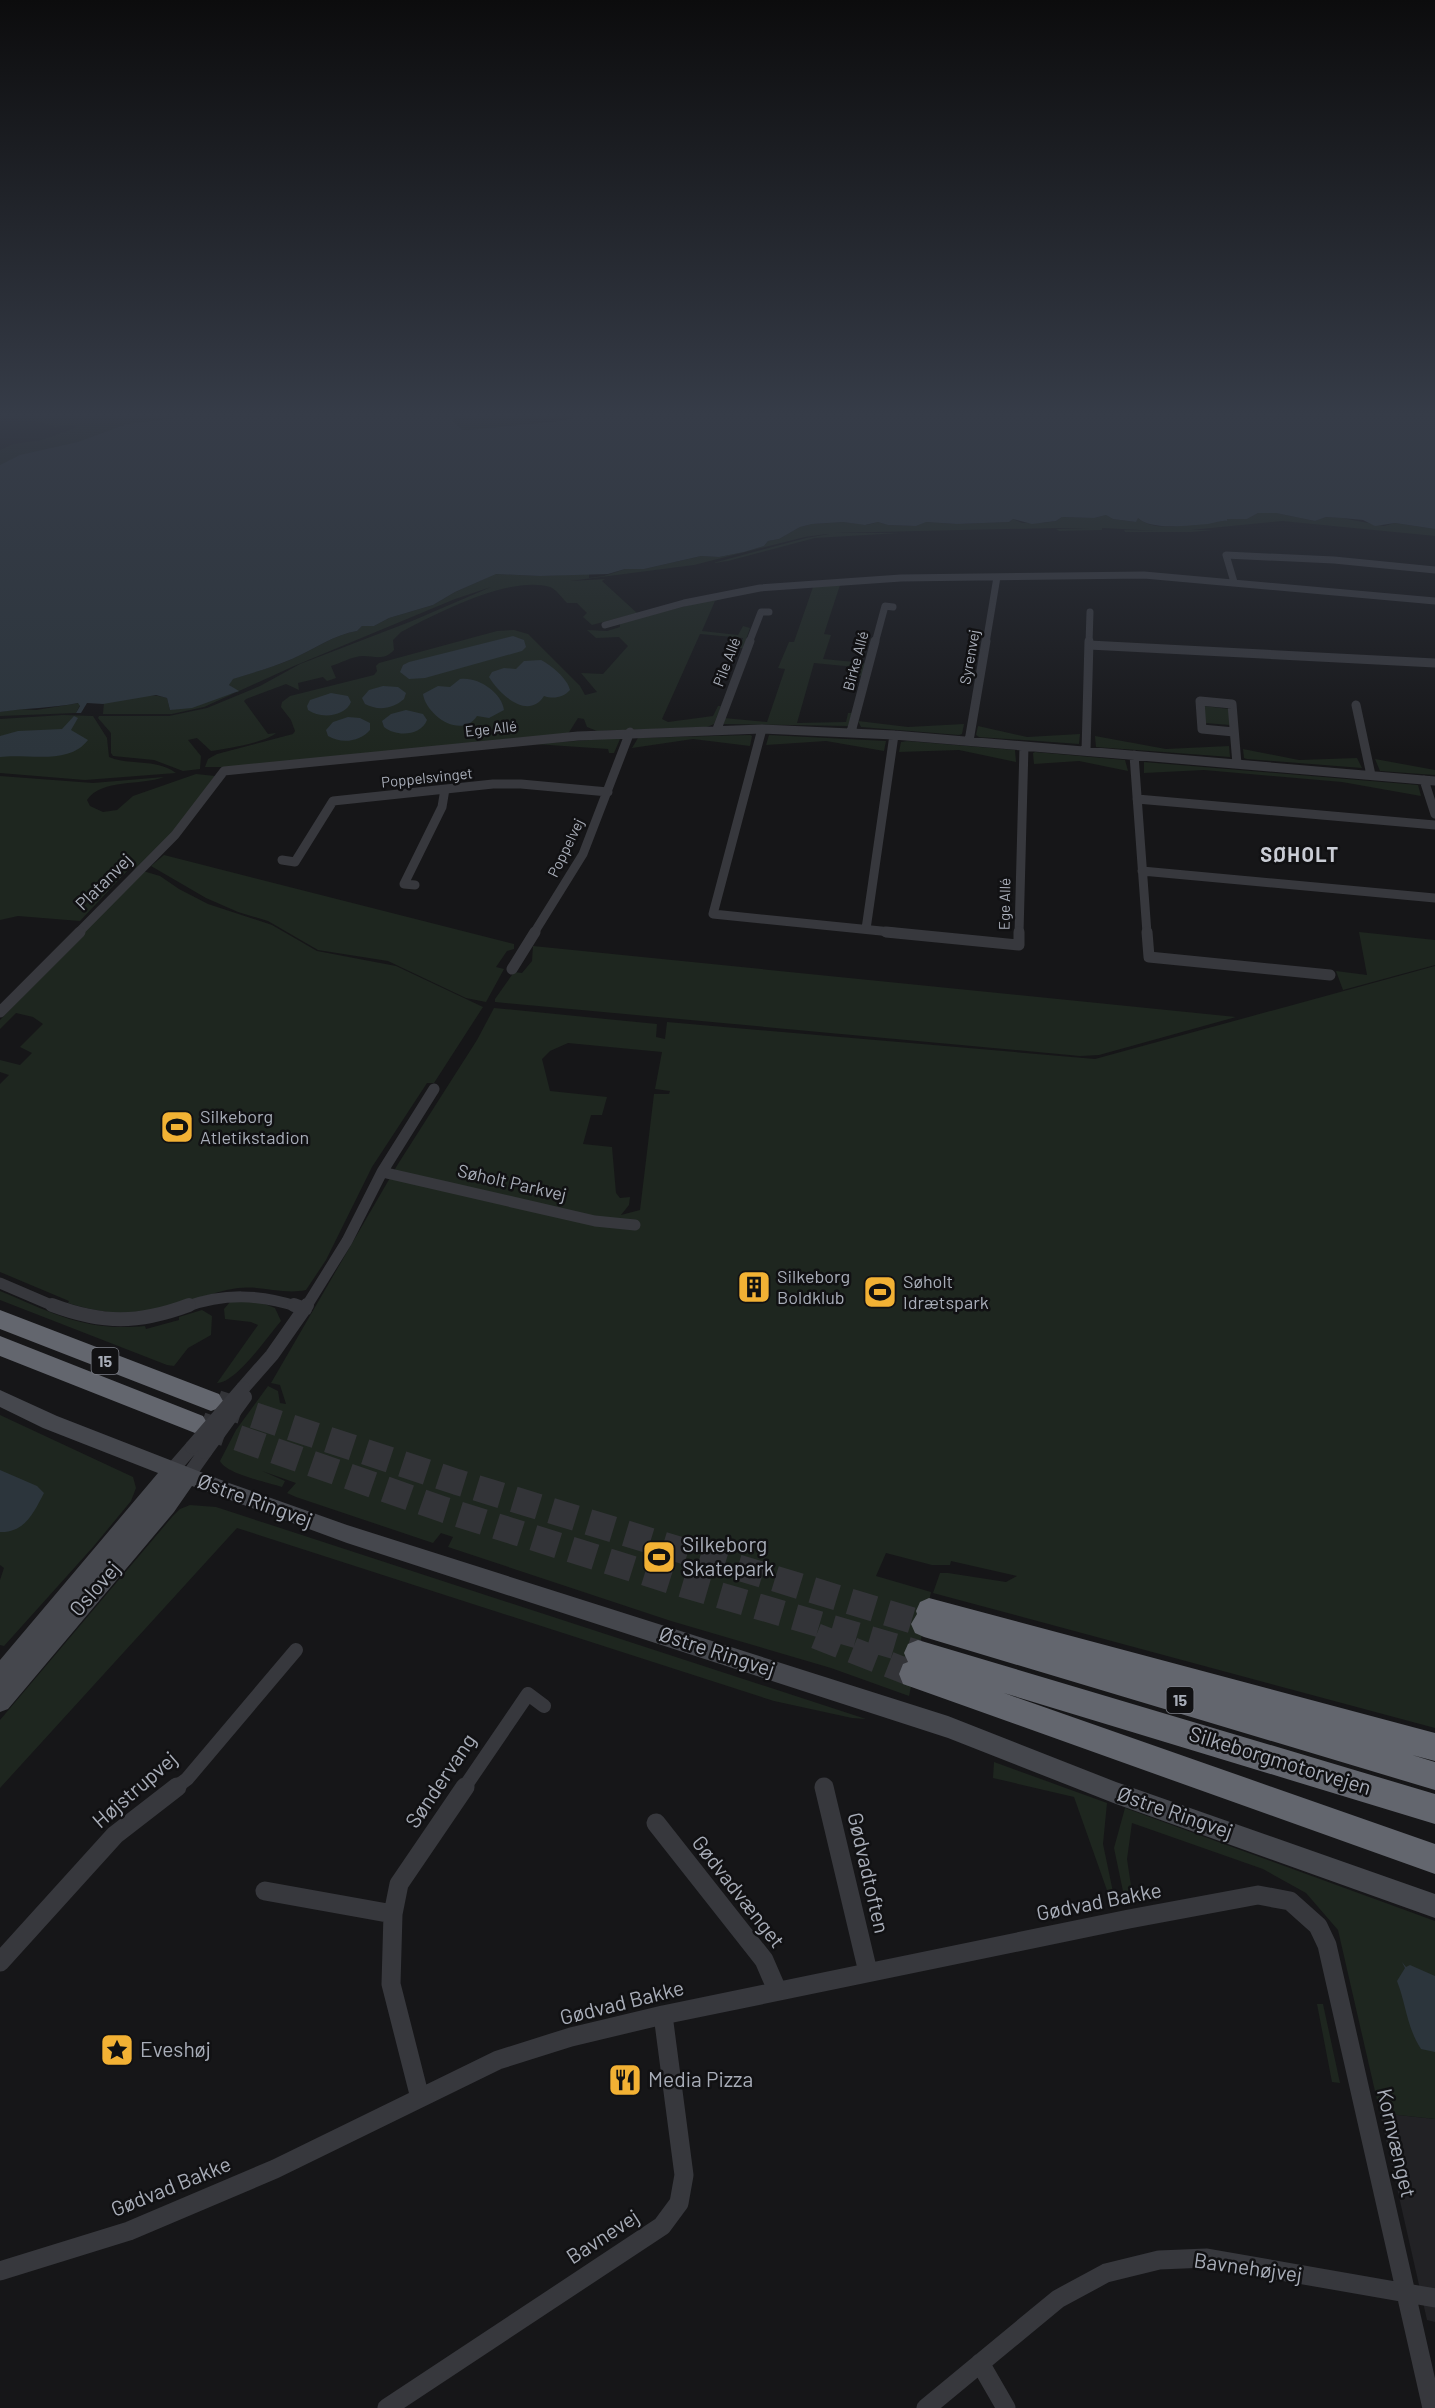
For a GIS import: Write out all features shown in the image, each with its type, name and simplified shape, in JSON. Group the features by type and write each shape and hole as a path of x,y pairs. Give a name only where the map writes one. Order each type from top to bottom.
{"highway":[{"name":"15","path":"0,1319 211,1401"},
{"name":"15","path":"0,1347 195,1423"},
{"name":"Silkeborgmotorvejen","path":"1435,1747 925,1617 1435,1776"},
{"name":"Silkeborgmotorvejen","path":"1435,1809 916,1663 1435,1859"}],"main road":[{"name":"Østre Ringvej","path":"0,1398 50,1422 180,1473 347,1534 948,1727 1116,1793 1435,1906"},
{"name":"Oslovej","path":"0,1701 7,1672 167,1506 180,1473"}],"street":[{"path":"1234,582 1226,555 1334,560 1435,570"},
{"path":"605,625 684,603 770,587 840,581 1144,575 1435,601"},
{"name":"Syrenvej","path":"969,741 998,577"},
{"name":"Birke Allé","path":"851,732 885,606 893,606"},
{"name":"Pile Allé","path":"717,729 761,612 770,612"},
{"path":"1086,751 1090,612"},
{"path":"1089,645 1435,663"},
{"path":"1234,732 1202,729 1200,701 1232,704 1237,764"},
{"path":"1356,705 1371,775"},
{"name":"Ege Allé","path":"762,729 714,914 1019,945 1024,746"},
{"name":"Ege Allé","path":"224,771 630,732 762,729 894,735 1435,781"},
{"name":"Poppelvej","path":"512,969 583,854 630,732"},
{"path":"866,929 894,735"},
{"path":"1134,755 1149,957 1330,975"},
{"name":"Platanvej","path":"0,1012 175,835 224,771"},
{"path":"1424,780 1435,814"},
{"name":"Poppelsvinget","path":"282,860 296,862 333,801 445,789 521,784 608,792"},
{"path":"415,885 404,884 442,807 445,789"},
{"path":"1137,799 1435,825"},
{"path":"1143,871 1435,898"},
{"path":"180,1473 305,1310 347,1240 382,1172 434,1089"},
{"name":"Søholt Parkvej","path":"382,1172 595,1221 635,1225"},
{"path":"0,1283 77,1315 111,1321 158,1317 202,1302 240,1294 273,1298 305,1310"},
{"name":"Højstrupvej","path":"0,1962 115,1835 187,1779 296,1650"},
{"name":"Søndervang","path":"420,2098 391,1984 393,1914 399,1884 528,1694 544,1706"},
{"name":"Gødvadtoften","path":"824,1786 868,1972"},
{"name":"Gødvadvænget","path":"656,1823 764,1960 777,1990"},
{"path":"265,1891 393,1914"},
{"name":"Gødvad Bakke","path":"0,2271 129,2231 274,2169 498,2060 571,2037 663,2014 777,1990 1258,1895 1290,1901"},
{"name":"Kornvænget","path":"1290,1901 1306,1913 1317,1926 1327,1945 1432,2408"},
{"name":"Bavnevej","path":"387,2408 662,2226 679,2203 684,2175 663,2014"},
{"name":"Bavnehøjvej","path":"926,2408 1058,2299 1106,2273 1159,2260 1207,2258 1435,2298"},
{"path":"980,2363 1006,2408"}],"shaded area":[{"path":"0,529 796,529 779,539 768,541 764,546 744,552 719,557 701,556 644,569 625,569 608,574 540,576 496,574 455,592 433,605 389,618 374,626 362,626 357,631 332,639 292,659 233,679 229,685 239,691 192,708 170,710 167,698 156,695 103,704 87,703 81,713 76,713 80,706 78,703 0,712"},
{"path":"796,529 996,529 834,533 900,533 815,538 713,563 829,534 805,537 694,565 570,581 605,579 602,581 637,613 592,625 583,617 587,613 577,603 567,603 550,587 515,586 495,591 453,606 401,632 393,640 394,650 387,656 351,658 331,666 336,678 327,681 323,677 298,683 299,690 286,684 246,699 244,701 268,734 276,733 255,742 211,751 197,738 188,740 201,756 200,769 183,771 154,760 113,756 111,733 98,718 99,716 169,716 207,708 260,686 300,664 412,621 491,587 455,599 294,666 238,692 229,685 232,679 292,659 332,639 357,631 362,626 374,626 389,618 433,605 495,574 540,576 589,574 589,578 604,576 625,569 644,569 701,556 719,557 744,552 764,546 768,541 779,539"},
{"path":"1057,529 1102,529 1102,530"},
{"path":"1129,529 1214,530 1125,532 1124,530 1160,531"},
{"path":"1367,529 1435,529 1435,536"},
{"path":"840,585 824,634 831,635 823,659 866,663 862,676 852,674 855,667 814,663 797,723 846,722 848,713 852,713 848,726 724,724 724,718 767,722 785,669 778,668 789,642 794,642 813,587"},
{"path":"721,597 722,599 715,601 702,631 738,635 743,626 750,628 743,648 740,648 743,638 700,634 662,719 668,722 713,716 718,706 721,706 714,724 707,727 597,731 587,727 584,719 578,718 568,734 230,767 205,767 208,759 217,754 293,734 295,731 291,720 281,707 282,702 290,696 374,675 379,663 497,631 514,630 528,634 580,686 585,695 597,692 581,673 603,674 628,646 619,637 596,638 587,630 607,631 620,627 620,623"},
{"path":"513,636 524,640 526,647 522,651 425,678 409,679 400,672 403,665 409,662"},
{"path":"541,660 563,677 570,690 567,693 558,697 544,696 530,706 522,705 507,697 489,677 492,672 504,668 516,669 524,661"},
{"path":"460,679 474,680 494,691 504,710 489,718 477,716 470,723 462,726 445,722 437,717 430,710 423,694 438,686 450,687"},
{"path":"383,686 398,687 406,693 404,699 385,708 375,708 365,704 362,698 369,690"},
{"path":"235,693 204,707 172,714 103,714 104,703 136,696 152,695 167,698 170,710"},
{"path":"331,693 348,696 351,702 348,707 332,715 319,715 308,710 310,700"},
{"path":"79,703 76,713 0,716 0,712 18,709 36,710"},
{"path":"1204,706 1229,709 1230,725 1205,723"},
{"path":"406,710 423,714 427,720 424,725 408,733 395,732 384,727 382,721 391,714"},
{"path":"63,715 93,716 107,738 109,757 160,765 176,773 85,780 0,773 0,719"},
{"path":"74,716 78,718 71,730 88,740 80,748 58,756 0,757 0,736 18,731 62,729"},
{"path":"348,717 360,718 370,723 370,730 361,737 344,741 328,736 326,730 333,722"},
{"path":"858,721 908,727 964,724 962,734 959,735 861,727"},
{"path":"978,726 1027,737 1080,734 1079,744 979,737 976,735"},
{"path":"769,735 886,741 884,751 826,741 766,745"},
{"path":"752,736 750,746 693,739 632,748 638,738"},
{"path":"1095,736 1166,749 1229,746 1230,757 1096,747"},
{"path":"620,739 614,753 609,753 608,749 535,744"},
{"path":"901,742 1015,750 1016,762 959,750 899,752"},
{"path":"1243,749 1299,760 1357,758 1362,768 1247,759 1244,758"},
{"path":"1033,753 1125,760 1128,771 1079,761 1034,764"},
{"path":"1375,759 1435,770 1435,775 1380,771"},
{"path":"1144,762 1418,785 1421,796 1342,782 1204,770 1144,773"},
{"path":"196,774 215,776 155,854 138,869 129,869 80,921 18,916 0,920 0,776 93,783 164,777 102,788 87,800 90,806 103,812 117,810 133,796"},
{"path":"164,855 514,944 514,949 507,951 496,967 504,969 486,1002 466,998 388,961 318,950 268,921 238,912 206,898 151,866"},
{"path":"143,871 160,876 208,904 272,925 317,951 396,966 483,1007 434,1083 427,1083 372,1167 326,1260 306,1290 238,1288 160,1310 118,1313 68,1303 69,1301 0,1272 0,1084 9,1075 0,1072 0,1060 20,1065 32,1053 20,1047 43,1024 33,1017 16,1013 0,1029 0,1020"},
{"path":"1359,932 1435,940 1435,965 1343,990 1336,971 1367,975"},
{"path":"533,946 1236,1017 1099,1055 1080,1056 495,1002 514,972 522,973 532,961"},
{"name":"Søholt Idrætspark","path":"1435,966 1435,1728 933,1593 940,1573 1006,1582 1017,1576 951,1561 950,1565 932,1565 886,1553 876,1576 931,1592 909,1696 831,1668 671,1621 448,1547 453,1537 441,1533 433,1543 296,1497 287,1493 296,1483 262,1471 285,1481 282,1487 257,1480 230,1470 220,1461 236,1430 268,1386 278,1391 280,1403 286,1404 280,1385 271,1383 398,1164 477,1040 494,1008 657,1024 656,1037 665,1039 667,1022 1095,1059","holes":["568,1043 662,1052 655,1089 670,1091 669,1094 654,1094 640,1210 621,1215 629,1205 630,1197 620,1198 616,1193 612,1147 583,1144 591,1115 602,1115 607,1097 550,1091 542,1059 550,1051"]},
{"path":"0,1291 70,1319 104,1326 145,1326 146,1329 179,1320 179,1317 202,1310 212,1316 211,1335 188,1348 174,1366 167,1365 0,1300"},
{"path":"240,1300 262,1303 275,1308 281,1321 242,1368 225,1381 217,1383 258,1325 225,1319 224,1309 230,1302"},
{"path":"0,1415 133,1477 136,1488 131,1501 93,1547 4,1646 0,1645 0,1580 4,1568 0,1565"},
{"path":"0,1470 37,1486 44,1493 28,1520 16,1529 0,1532"},
{"path":"190,1505 216,1507 866,1719 774,1701 237,1528 0,1788 0,1720 172,1517 180,1509"},
{"path":"994,1762 1107,1803 1103,1844 1113,1892 1109,1896 1074,1797 993,1778"},
{"path":"1125,1808 1435,1921 1435,2119 1380,2113 1338,1930 1306,1893 1263,1869 1132,1823 1127,1859 1133,1899 1127,1900 1124,1896 1114,1848"},
{"path":"1402,1962 1406,1967 1410,1965 1435,1976 1435,2052 1421,2049 1413,2033 1397,1981 1405,1968"},
{"path":"1317,2004 1323,2004 1340,2083 1332,2082"},
{"path":"1380,2113 1435,2119 1435,2322 1427,2320"}],"tunnel":[{"path":"217,1403 457,1482 924,1624"},
{"path":"201,1425 445,1510 681,1584 918,1653"},
{"path":"816,1636 913,1674"}],"place":[{"name":"Silkeborg Atletikstadion","path":"177,1127"},
{"name":"Silkeborg Boldklub","path":"754,1287"},
{"name":"Søholt Idrætspark","path":"880,1292"},
{"name":"Silkeborg Skatepark","path":"659,1557"},
{"name":"Eveshøj","path":"117,2050"},
{"name":"Media Pizza","path":"625,2080"}],"district":[{"name":"SØHOLT","path":"1300,855"}]}
